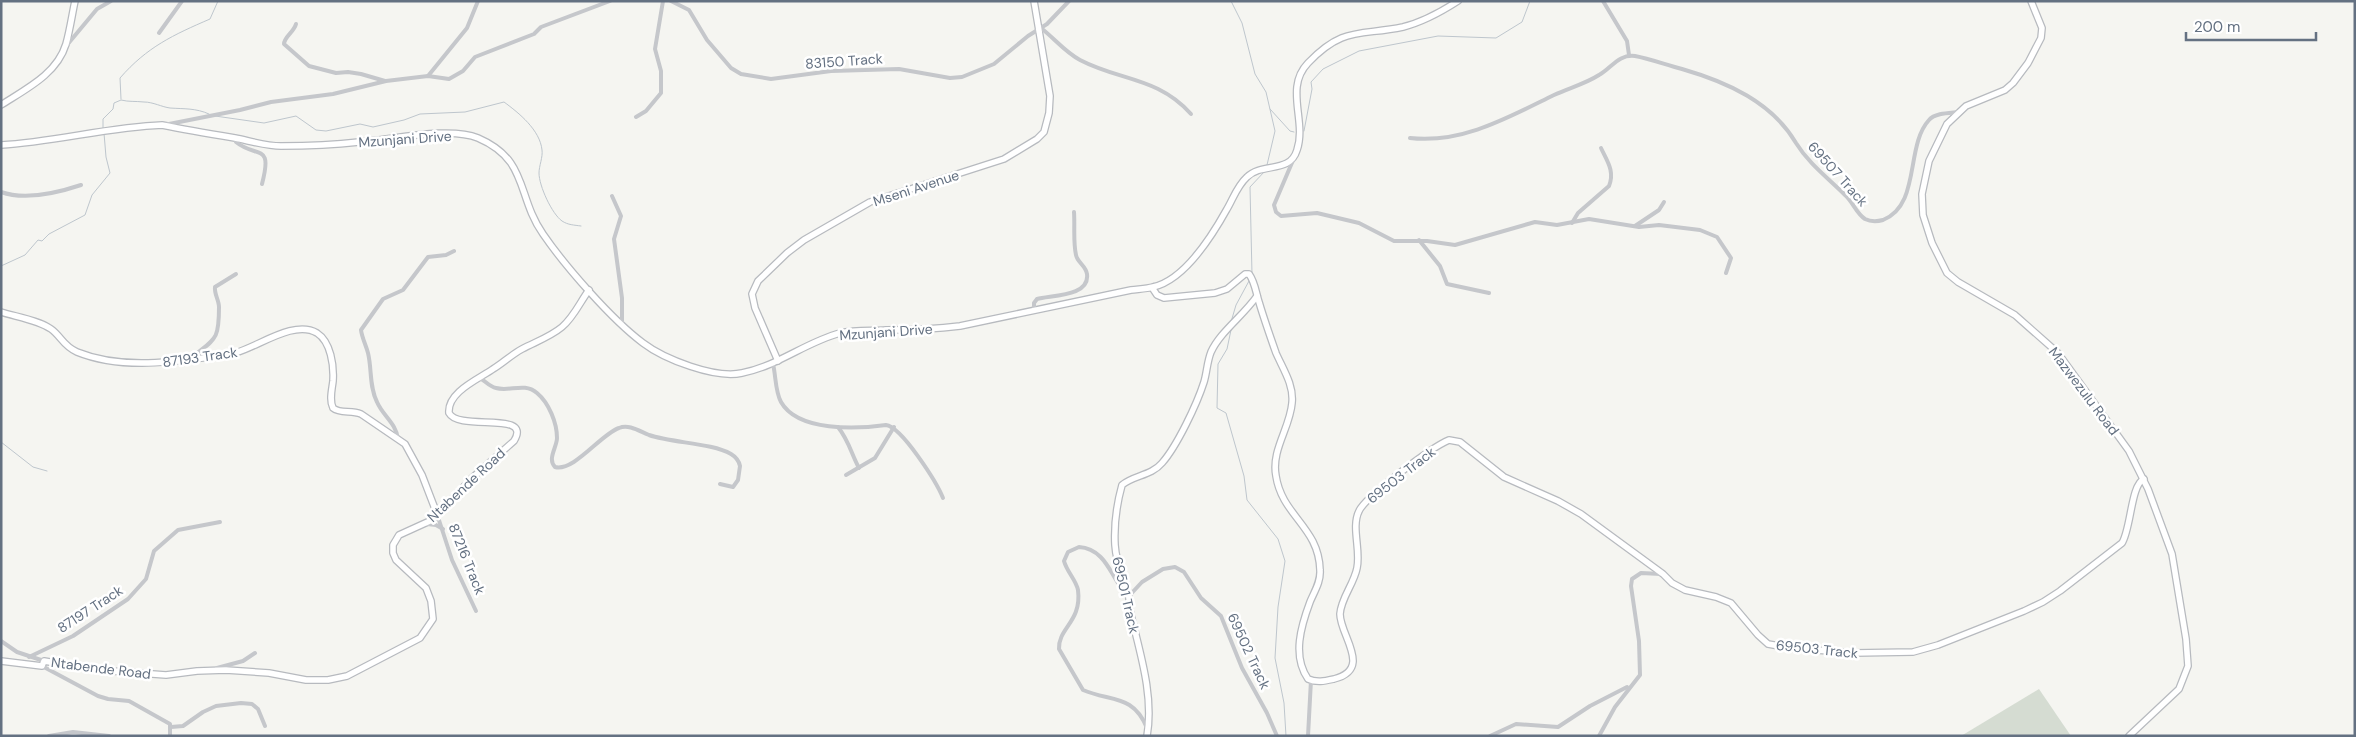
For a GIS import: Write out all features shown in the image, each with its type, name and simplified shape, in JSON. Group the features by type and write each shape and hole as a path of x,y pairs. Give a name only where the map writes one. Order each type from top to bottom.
{"street":[{"path":"65,46 75,1"},
{"path":"1,105 42,78 65,46 97,9 111,1"},
{"path":"159,33 182,1"},
{"path":"428,76 467,28 478,1"},
{"path":"162,125 169,122 189,121 270,102 333,94 386,81 428,76 442,80 455,77 475,57 534,34 541,27 610,1"},
{"path":"636,117 646,111 661,93 661,71 655,49 663,1"},
{"name":"83150 Track","path":"671,1 689,10 707,40 731,68 741,74 771,79 831,71 898,69 957,78 994,64 1040,29 1069,1"},
{"name":"Mseni Avenue","path":"776,363 755,308 752,294 758,281 787,253 804,240 870,202 1004,160 1037,139 1044,132 1049,113 1050,96 1034,1"},
{"path":"1458,1 1441,12 1404,27 1348,34 1323,49 1301,70 1296,85 1298,146 1292,166 1276,196 1274,205 1278,215 1317,213 1359,223 1394,241 1418,240 1455,244 1535,222 1557,225 1589,219 1635,226 1672,225 1710,232 1730,254 1731,258 1726,273"},
{"path":"1410,138 1429,140 1485,127 1529,109 1552,96 1596,77 1618,59 1629,55 1627,41 1603,1"},
{"name":"Mazwezulu Road","path":"2031,1 2041,22 2042,32 2023,72 2005,90 1971,103 1958,112 1947,124 1933,150 1922,194 1924,223 1939,260 1953,278 2015,315 2058,353 2117,434 2144,479 2172,554 2186,639 2188,666 2179,689 2170,700 2129,736"},
{"path":"296,24 294,31 284,40 284,44 304,63 321,70 361,74 386,81"},
{"path":"1040,29 1063,49 1080,60 1158,88 1182,104 1191,114"},
{"name":"69507 Track","path":"1629,55 1708,76 1771,111 1788,128 1808,160 1847,196 1862,217 1870,221 1878,221 1890,216 1904,199 1908,190 1919,143 1927,122 1935,116 1958,112"},
{"name":"Mzunjani Drive","path":"1,145 39,142 98,132 162,125 277,146 360,142 422,134 475,136 505,154 520,178 532,217 543,235 589,290 641,342 656,352 706,370 739,374 776,363 816,342 844,332 939,328 1154,287 1188,266 1215,228 1247,176 1261,170 1284,166 1295,156"},
{"path":"235,138 240,146 258,150 263,154 266,166 262,184"},
{"path":"1572,223 1578,214 1608,186 1611,180 1612,172 1601,148"},
{"path":"1,192 10,195 41,195 81,185"},
{"path":"612,196 622,216 614,239 621,291 622,324"},
{"path":"1635,226 1659,210 1664,202"},
{"path":"1034,311 1034,303 1037,299 1078,291 1086,284 1087,275 1084,265 1076,256 1074,212"},
{"path":"1418,240 1440,266 1447,284 1490,293"},
{"path":"398,439 393,425 380,408 374,396 370,376 369,355 362,330 383,299 403,290 428,257 446,255 454,251"},
{"path":"190,359 214,341 218,333 219,306 215,287 236,274"},
{"path":"1154,287 1152,289 1155,293 1164,298 1215,293 1227,289 1240,276 1248,274 1254,283 1292,395 1289,419 1276,455 1275,475 1286,505 1305,526 1314,541 1320,568 1320,577 1303,624 1300,642 1303,670 1311,680 1308,736"},
{"name":"Ntabende Road","path":"1,661 166,675 210,670 254,671 306,680 328,680 347,676 420,638 429,628 432,619 431,601 426,588 396,560 392,547 399,535 424,524 437,514 472,478 516,438 516,428 509,423 466,422 450,417 448,408 456,395 512,354 540,341 563,326 572,317 589,290"},
{"name":"69501 Track","path":"1147,733 1147,698 1143,666 1129,610 1129,596 1120,576 1115,546 1122,485 1151,472 1175,448 1200,392 1212,352 1221,336 1235,324 1257,296"},
{"name":"87193 Track","path":"1,312 45,326 53,330 69,348 103,360 149,363 230,355 288,332 311,330 320,335 332,360 331,402 333,408 338,411 354,411 398,439 413,456 437,514"},
{"path":"776,363 780,400 794,417 838,428 886,425 894,427 907,442 944,498"},
{"path":"480,378 495,388 529,389 544,400 555,424 557,439 551,458 555,467 566,466 612,432 621,427 628,427 656,437 716,449 733,455 740,466 738,480 733,486 720,484"},
{"path":"846,475 880,452 894,427"},
{"path":"838,428 848,440 851,452 859,468"},
{"name":"69503 Track","path":"1311,680 1318,682 1344,675 1350,670 1352,663 1353,651 1341,621 1340,611 1357,568 1356,520 1360,507 1400,474 1449,440 1460,442 1504,477 1581,514 1663,574 1672,584 1686,590 1716,597 1731,604 1768,644 1791,648 1854,653 1888,654 1925,650 2042,602 2114,551 2124,540 2137,485 2140,480 2144,479"},
{"name":"87216 Track","path":"437,514 452,560 476,611"},
{"name":"87197 Track","path":"29,657 73,636 128,599 146,579 154,551 178,530 220,522"},
{"path":"424,524 436,525 443,530"},
{"path":"1126,589 1120,586 1107,563 1095,552 1079,547 1068,552 1064,562 1077,586 1078,607 1076,614 1061,637 1058,649 1082,688 1119,699 1136,709 1147,733"},
{"name":"69502 Track","path":"1129,596 1142,582 1157,572 1170,567 1179,568 1201,598 1221,616 1242,668 1277,736"},
{"path":"1490,736 1516,724 1525,723 1546,727 1564,725 1590,706 1634,684 1640,674 1641,657 1631,581 1641,573 1663,574"},
{"path":"1,641 17,652 43,664 98,696 135,704 164,718 170,727 170,736"},
{"path":"210,670 243,661 255,653"},
{"path":"1599,736 1629,686"},
{"path":"170,727 183,726 203,712 216,706 240,703 252,704 258,709 265,726"},
{"path":"49,736 73,732 109,736"}],"shaded area":[{"path":"2039,689 2071,736 1961,736"}],"waterway":[{"path":"121,99 120,78 130,67 161,43 210,19 218,1"},
{"path":"1231,1 1242,23 1255,74 1266,92 1275,131 1267,165"},
{"path":"1304,131 1312,89 1311,82 1323,69 1359,51 1438,36 1496,38 1522,22 1530,1"},
{"path":"103,129 103,119 113,109 114,103 121,100 147,102 170,108 195,110 209,114"},
{"path":"215,116 264,123 296,116 316,130 326,131 360,124 373,127 404,120 420,114 465,112 504,102 522,117 537,136 542,153 539,170 540,179 550,206 562,221 581,226"},
{"path":"1270,109 1290,131 1294,132"},
{"path":"1,266 25,255 38,240 42,241 49,234 85,215 92,195 110,173 106,157 104,133"},
{"path":"1252,274 1250,187 1265,171"},
{"path":"1231,322 1236,305 1249,281"},
{"path":"1231,330 1227,349 1218,364 1217,408 1226,413 1244,476 1247,500 1278,539 1285,561 1278,607 1275,658 1284,703 1286,736"},
{"path":"1,442 33,467 47,471"}]}
